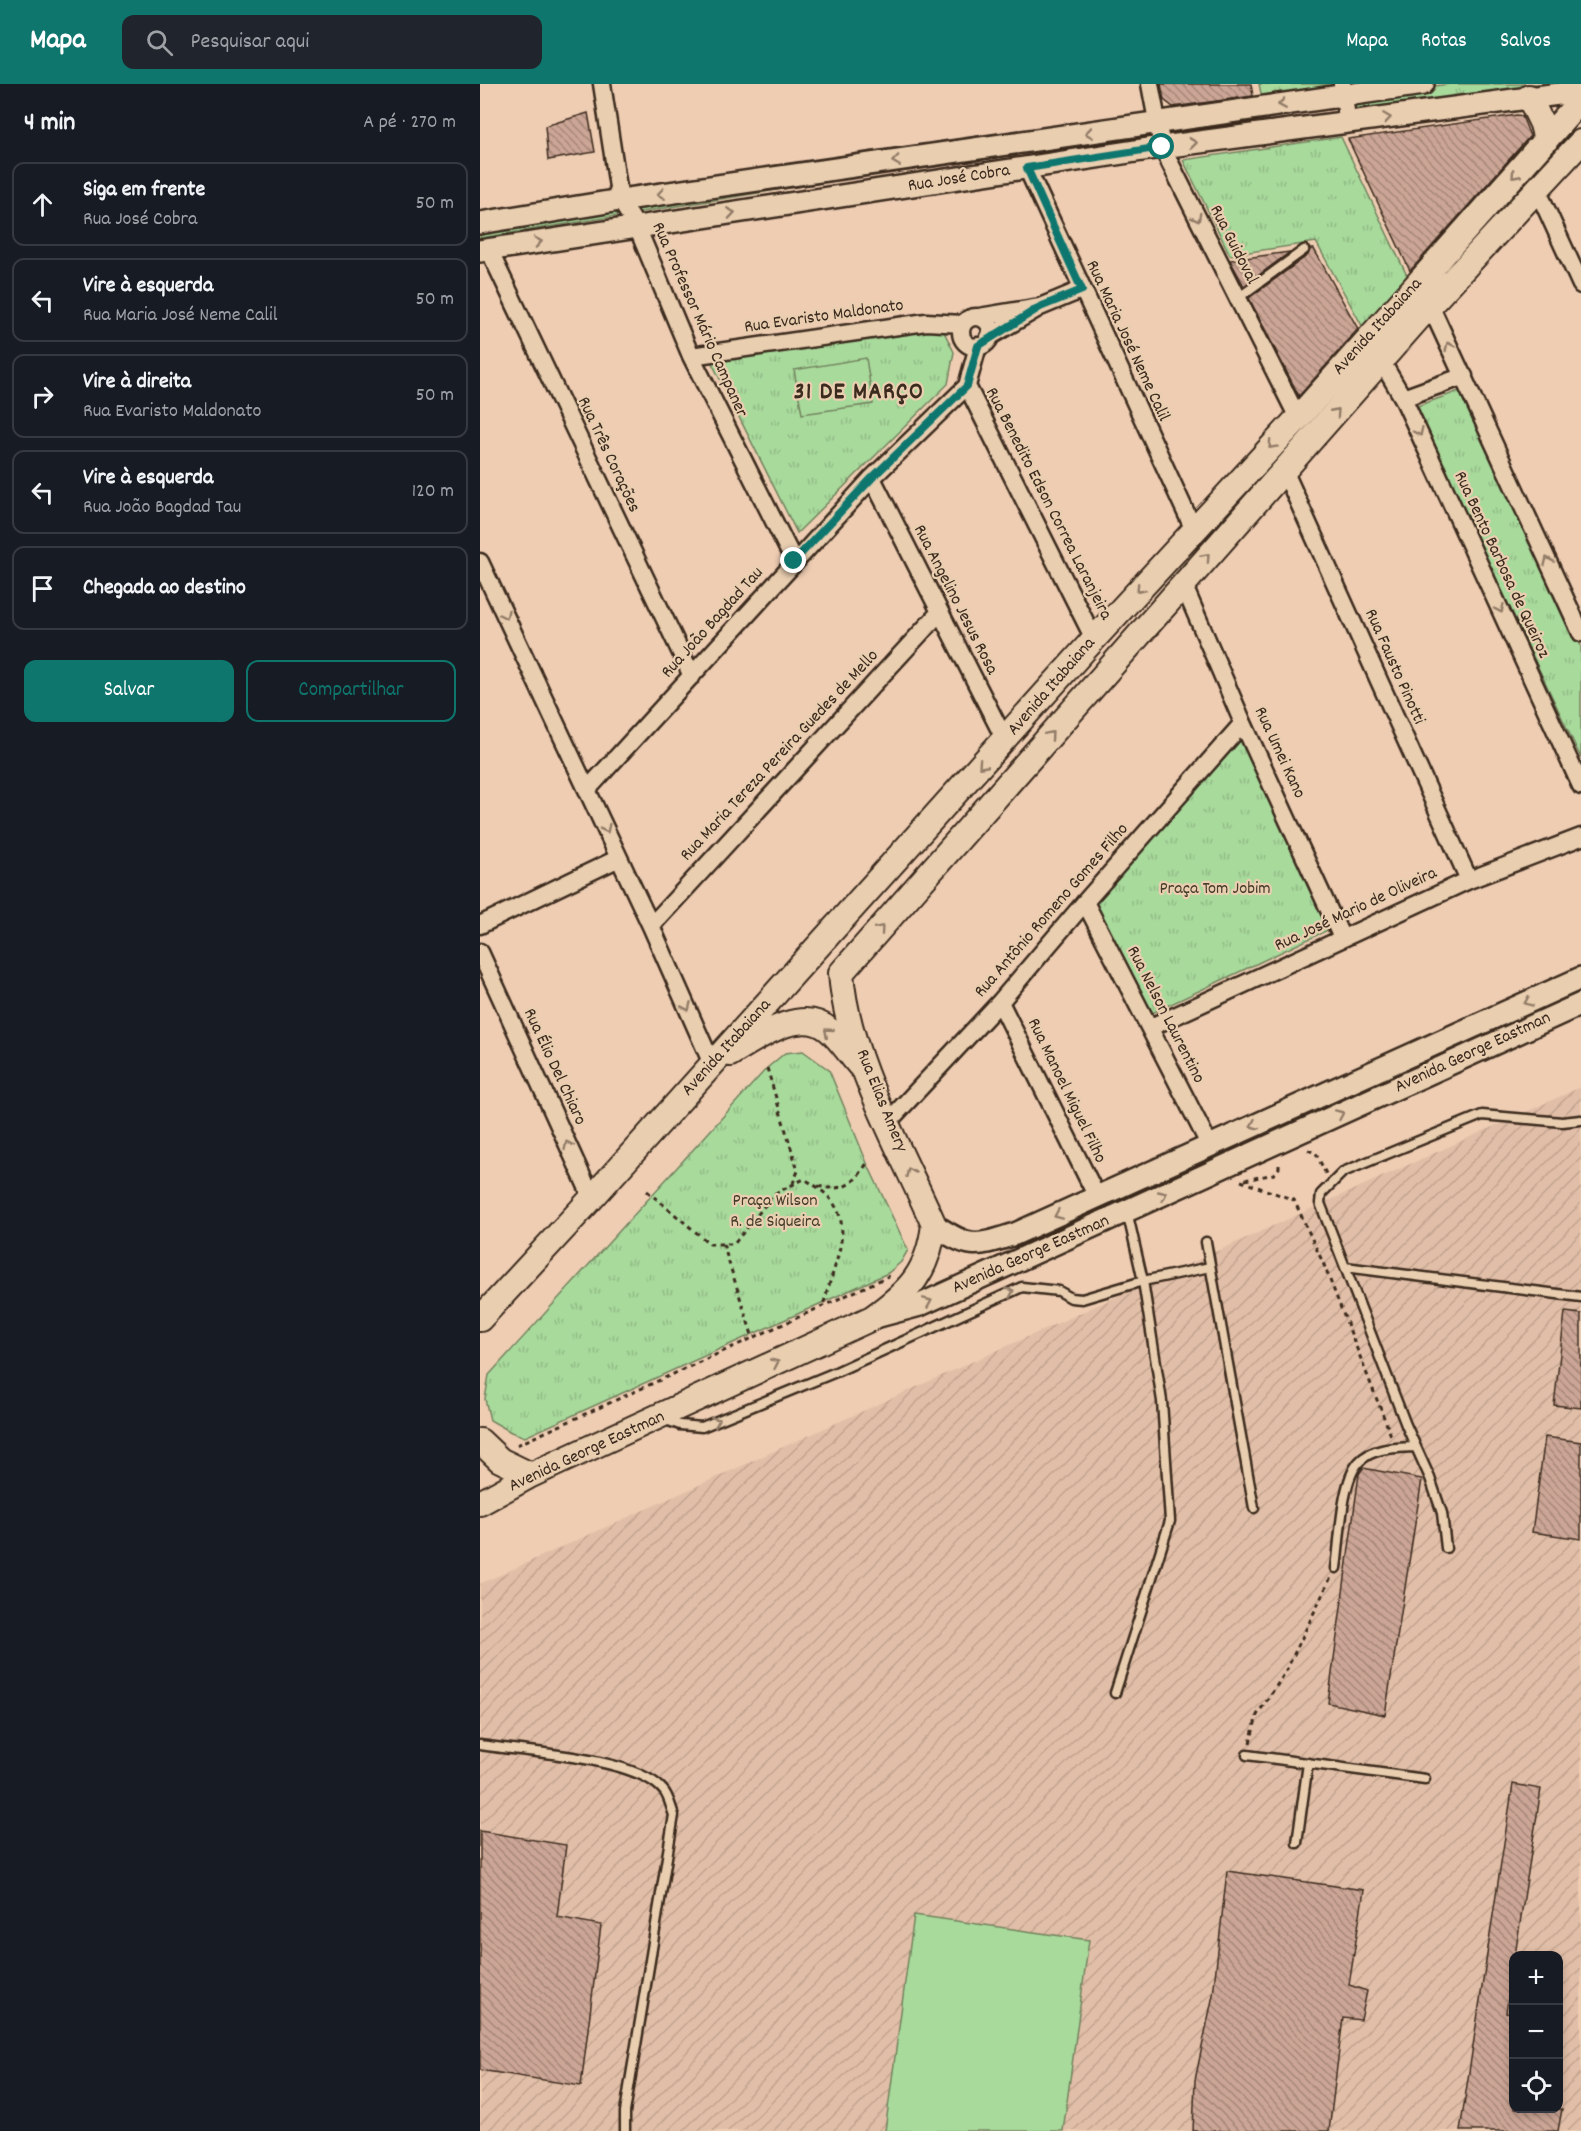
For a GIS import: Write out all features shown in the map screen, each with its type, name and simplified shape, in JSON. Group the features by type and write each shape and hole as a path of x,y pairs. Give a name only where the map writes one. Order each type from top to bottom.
{"main road":[{"path":"1529,97 1542,124 1546,140"},
{"name":"Avenida Itabaiana","path":"484,1306 522,1274 592,1198 1094,639 1298,418 1581,100"},
{"name":"Avenida Itabaiana","path":"841,973 1430,305 1581,142"},
{"name":"Rua Elias Amery","path":"841,973 843,1000 867,1075 934,1225"},
{"path":"712,1064 763,1035 792,1023 812,1020 829,1030 867,1075"},
{"path":"872,1318 895,1301 923,1269 930,1251 934,1225"},
{"name":"Avenida George Eastman","path":"480,1503 531,1475 872,1318"},
{"path":"480,1441 500,1460 531,1475"}],"street":[{"name":"Rua Professor Mário Campaner","path":"602,84 620,200 637,228 691,356 794,561"},
{"name":"Rua Guidoval","path":"1150,84 1162,147 1298,418"},
{"name":"Rua José Cobra","path":"480,223 620,200 1158,123 1343,89 1423,84"},
{"path":"1343,89 1348,124"},
{"name":"Rua José Cobra","path":"485,250 1162,147 1348,124 1581,91"},
{"name":"Rua Maria José Neme Calil","path":"1027,168 1194,530"},
{"path":"1538,191 1581,285"},
{"name":"Rua Três Corações","path":"485,250 692,676"},
{"name":"Rua Evaristo Maldonato","path":"984,341 1040,307 1082,290"},
{"path":"1430,305 1581,633"},
{"name":"Rua Evaristo Maldonato","path":"691,356 926,322 971,321 1040,307"},
{"path":"967,386 984,341 987,322 971,321 963,338 969,344 984,341"},
{"name":"Rua Bento Barbosa de Queiroz","path":"1382,362 1403,398 1581,786"},
{"path":"1403,398 1464,376"},
{"name":"Rua João Bagdad Tau","path":"586,790 872,478 967,386"},
{"name":"Rua Benedito Edson Correa Laranjeira","path":"967,386 1094,639"},
{"name":"Rua Fausto Pinotti","path":"1284,470 1469,880"},
{"name":"Rua Angelino Jesus Rosa","path":"872,478 1005,740"},
{"path":"480,562 651,926 712,1064"},
{"name":"Rua Umei Kano","path":"1183,584 1243,723 1342,938"},
{"name":"Rua Maria Tereza Pereira Guedes de Mello","path":"651,926 939,613"},
{"name":"Rua Antônio Romeno Gomes Filho","path":"888,1122 1000,1002 1243,723"},
{"name":"Rua José Mario de Oliveira","path":"1151,1027 1469,880 1581,837"},
{"path":"480,925 619,858"},
{"name":"Rua Nelson Laurentino","path":"1085,902 1210,1146"},
{"name":"Rua Élio Del Chiaro","path":"480,952 592,1198"},
{"name":"Avenida George Eastman","path":"934,1225 954,1238 978,1245 1015,1234 1581,978"},
{"name":"Rua Manoel Miguel Filho","path":"1000,1002 1096,1197"},
{"name":"Avenida George Eastman","path":"872,1318 920,1305 1581,1004"}],"lane":[{"path":"1238,298 1304,250"},
{"path":"1446,1548 1442,1513 1320,1203 1321,1194 1343,1172 1482,1115 1563,1122 1581,1120"},
{"path":"1115,1693 1170,1521 1162,1401 1143,1281 1128,1211"},
{"path":"1206,1242 1254,1508"},
{"path":"659,1418 680,1425 702,1427 836,1372 1022,1287 1059,1291 1071,1298 1082,1299 1143,1281 1210,1267"},
{"path":"1345,1267 1579,1294"},
{"path":"1336,1568 1348,1482 1359,1462 1385,1448 1416,1447"},
{"path":"480,1745 622,1766 648,1777 664,1791 674,1815 625,2112 626,2131"},
{"path":"1247,1755 1425,1779"},
{"path":"1297,1843 1308,1763"}],"path":[{"path":"767,1068 798,1171 793,1183"},
{"path":"1302,1148 1316,1153 1331,1184"},
{"path":"1271,1162 1286,1155"},
{"path":"1235,1183 1274,1174 1280,1168 1278,1158"},
{"path":"816,1186 835,1190 847,1186 860,1174 867,1163"},
{"path":"647,1191 710,1244 734,1244 774,1194 804,1179 816,1186 834,1200 841,1221 840,1248 823,1306"},
{"path":"1244,1180 1261,1189 1294,1200 1324,1265 1396,1448"},
{"path":"723,1244 753,1338"},
{"path":"517,1444 894,1274"},
{"path":"1247,1755 1257,1715 1285,1673 1302,1633 1336,1568"}],"shaded area":[{"path":"1581,1087 1581,2131 480,2131 480,1584"}],"green space":[{"path":"1259,84 1331,84 1332,92 1262,98"},
{"path":"1450,84 1581,84 1351,120 1348,97"},
{"path":"1341,137 1409,280 1365,331 1316,242 1230,255 1183,160"},
{"path":"925,166 480,238 480,225"},
{"path":"912,326 944,332 954,352 948,384 797,533 711,361"},
{"path":"866,358 873,404 802,414 794,370"},
{"path":"1462,390 1581,646 1581,758 1415,407"},
{"name":"Praça Tom Jobim","path":"1238,734 1328,930 1150,1014 1092,897"},
{"name":"Praça Wilson R. de Siqueira","path":"803,1051 829,1070 867,1163 908,1250 901,1262 888,1273 525,1437 490,1420 485,1399 489,1375 767,1068 785,1053"},
{"path":"914,1915 1089,1940 1063,2131 885,2131"}],"building":[{"path":"1161,84 1251,84 1253,96 1173,107 1164,100"},
{"path":"588,113 595,152 548,160 545,126"},
{"path":"1522,116 1530,136 1410,271 1348,139"},
{"path":"1310,249 1314,249 1358,329 1299,396 1249,298 1308,255"},
{"path":"1290,252 1244,286 1230,260"},
{"path":"1565,1312 1581,1314 1581,1408 1554,1405"},
{"path":"1545,1437 1581,1442 1581,1539 1532,1532"},
{"path":"1363,1468 1422,1479 1385,1715 1328,1703 1359,1474"},
{"path":"1513,1784 1541,1789 1516,1951 1509,1951 1509,1994 1506,2013 1509,2013 1509,2113 1561,2113 1558,2131 1460,2131"},
{"path":"480,1831 566,1845 557,1917 601,1925 581,2086 480,2070"},
{"path":"1227,1871 1364,1890 1349,1985 1367,1991 1361,2020 1343,2018 1329,2131 1193,2131 1195,2080 1213,1995"}],"district":[{"name":"31 DE MARÇO","path":"859,393"}],"route":[{"path":"794,561 872,478 967,386 978,346 983,345 990,337 1040,307 1082,290 1027,168 1162,147"}]}
